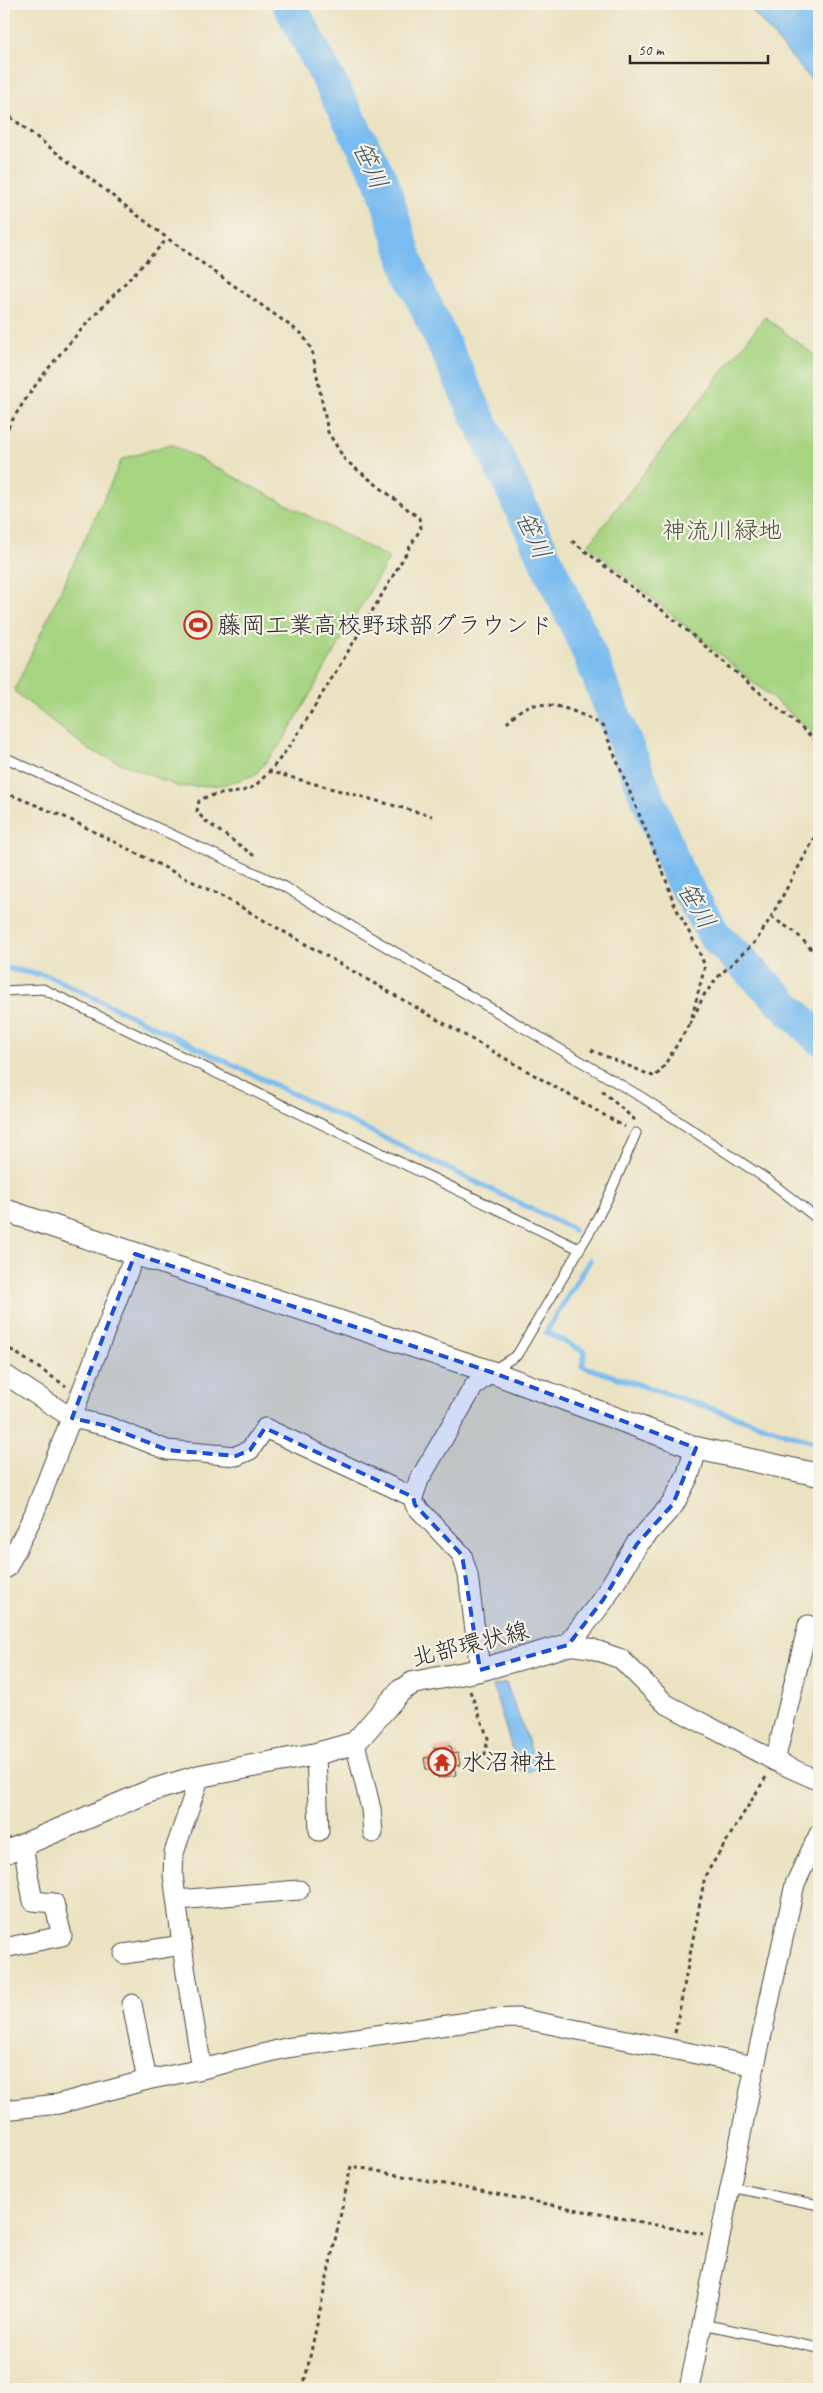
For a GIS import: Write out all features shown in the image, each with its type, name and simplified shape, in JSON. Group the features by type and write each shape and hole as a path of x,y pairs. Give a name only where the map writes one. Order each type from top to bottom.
{"street":[{"path":"4,1210 491,1372 696,1448 819,1475"},
{"path":"4,1569 7,1568 34,1514 135,1254"},
{"path":"480,1670 468,1575 462,1555 415,1505 412,1497 419,1480 474,1386 491,1372"},
{"path":"4,1374 72,1418 107,1426 167,1450 236,1456 250,1450 265,1428 412,1497"},
{"path":"568,1645 603,1600 636,1544 673,1504 688,1475 696,1448"},
{"path":"776,1761 808,1625"},
{"path":"568,1645 590,1648 621,1659 666,1704 819,1781"},
{"name":"北部環状線","path":"355,1744 400,1691 412,1683 480,1670 568,1645"},
{"path":"4,1948 62,1936 54,1904 33,1900 13,1850 150,1791 200,1776 316,1754 355,1744 371,1809 373,1833"},
{"path":"316,1754 318,1831"},
{"path":"200,1776 174,1853 182,1944 202,2069"},
{"path":"689,2389 754,2066 795,1884 819,1834"},
{"path":"177,1900 299,1890"},
{"path":"124,1954 182,1944"},
{"path":"132,2004 147,2080"},
{"path":"4,2110 58,2104 147,2080 202,2069 286,2048 489,2019 519,2018 754,2066"}],"lane":[{"path":"4,757 284,886 643,1098 768,1180 819,1220"},
{"path":"4,991 43,989 580,1248"},
{"path":"491,1372 517,1355 608,1198 636,1133"},
{"path":"730,2187 819,2205"},
{"path":"702,2324 819,2348"}],"path":[{"path":"4,112 168,238 302,334 312,350 328,432 345,460 418,518 421,528 299,732 259,783 244,792 206,796 199,801 197,811 204,820 257,858"},
{"path":"4,435 20,405 47,368 168,238"},
{"path":"572,541 671,617 819,743"},
{"path":"507,722 518,712 533,705 571,710 588,717 602,727 662,869 674,904 705,966 690,1024"},
{"path":"268,771 432,816"},
{"path":"4,792 67,818 225,898 636,1133"},
{"path":"588,1049 655,1077 690,1024 704,995 718,977 756,940 772,917 819,830"},
{"path":"772,917 795,932 819,957"},
{"path":"4,1345 73,1390 82,1393"},
{"path":"473,1757 485,1754 488,1738 478,1712"},
{"path":"672,2050 704,1876 776,1761"},
{"path":"304,2389 351,2166 719,2238"}],"highlighted area":[{"path":"135,1254 491,1372 696,1448 673,1504 637,1544 603,1600 568,1645 480,1670 462,1555 415,1505 413,1497 265,1428 250,1450 236,1456 167,1450 107,1426 72,1418"}],"green space":[{"name":"神流川緑地","path":"765,317 819,359 819,737 588,545"},
{"name":"藤岡工業高校野球部グラウンド","path":"171,444 389,558 283,741 255,775 222,785 179,787 89,750 14,691 122,459"}],"water":[{"path":"748,4 819,4 819,89 754,13"},
{"path":"506,1683 538,1767 528,1773 518,1769 493,1686"}],"building":[{"name":"水沼神社","path":"451,1746 453,1754 458,1753 460,1765 454,1766 456,1775 438,1778 437,1769 426,1770 424,1758 435,1757 434,1748"}],"waterway":[{"name":"笹川","path":"289,4 382,182 411,275 584,641 677,871 715,936 819,1038"},
{"path":"4,968 49,976 571,1228 573,1231"},
{"path":"590,1260 546,1332 585,1352 582,1366 819,1444"}],"place":[{"name":"藤岡工業高校野球部グラウンド","path":"198,625"},
{"name":"水沼神社","path":"442,1762"}]}
